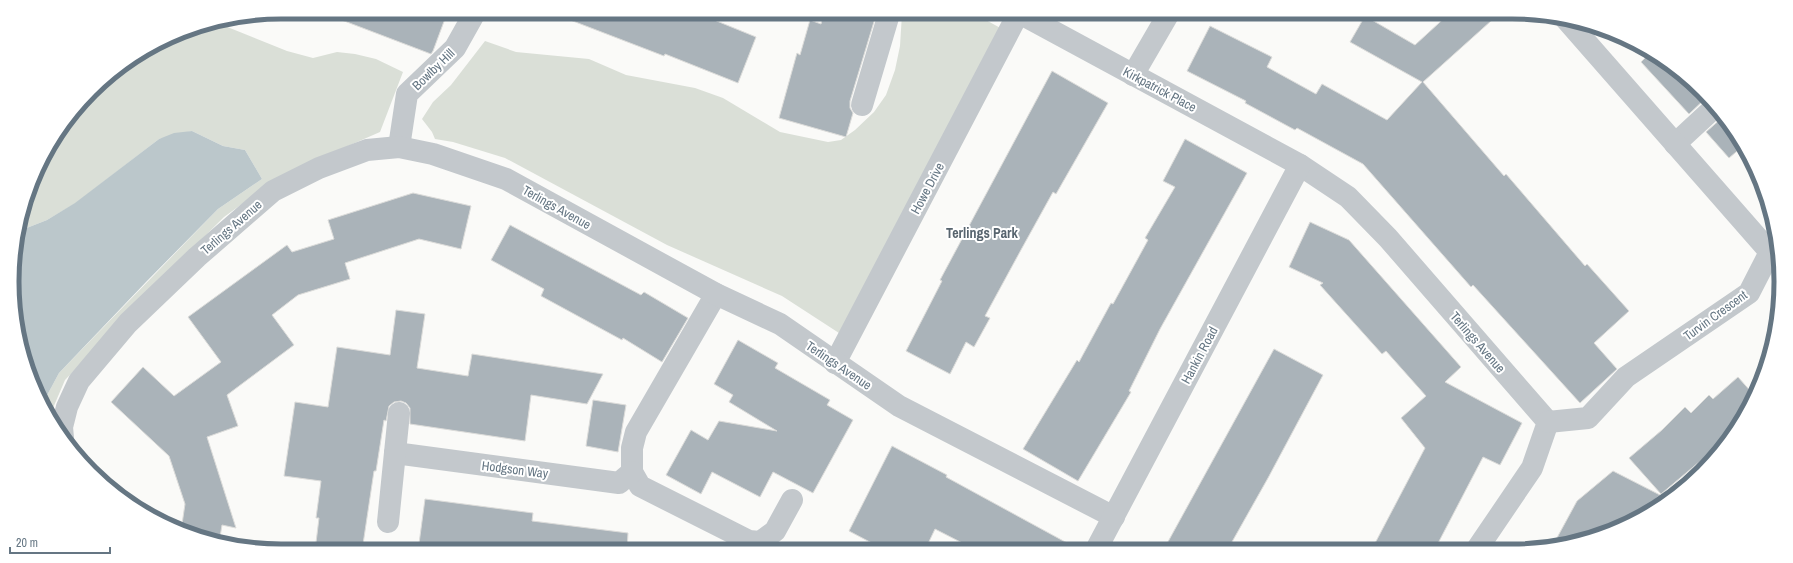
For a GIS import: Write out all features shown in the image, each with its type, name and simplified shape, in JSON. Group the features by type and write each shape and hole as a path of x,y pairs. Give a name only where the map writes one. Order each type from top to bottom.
{"street":[{"name":"Bowlby Hill","path":"399,148 407,94 455,48 471,19"},
{"path":"862,105 888,19"},
{"name":"Howe Drive","path":"835,363 1017,19"},
{"name":"Kirkpatrick Place","path":"1029,19 1300,165"},
{"path":"1134,75 1166,19"},
{"name":"Turvin Crescent","path":"1548,422 1588,418 1626,377 1749,293 1770,252 1572,26"},
{"path":"1675,144 1711,111"},
{"name":"Terlings Avenue","path":"62,426 67,407 79,381 128,323 197,257 273,191 319,168 367,150 399,148 433,154 506,179 716,294 780,324 898,406 1114,517"},
{"name":"Terlings Avenue","path":"1300,165 1348,197 1373,223 1548,422"},
{"name":"Hankin Road","path":"1103,544 1114,517 1300,165"},
{"path":"716,294 636,432 632,448 632,472 640,486 749,541 760,542 775,531 792,500"},
{"path":"388,522 399,413"},
{"path":"1480,544 1532,468 1548,422"},
{"name":"Hodgson Way","path":"395,453 620,483 632,472"}],"shaded area":[{"path":"902,19 984,19 1004,30 839,333 782,296 667,245 505,158 453,142 435,139 432,132 422,119 433,102 451,85 485,41 516,52 589,59 626,75 695,88 723,98 780,132 828,142 841,140 855,130 874,112 886,95 895,70 900,46"},
{"path":"224,26 287,51 313,58 337,52 355,54 376,59 403,72 380,132 325,156 268,185 224,217 152,289 65,380 52,410 46,398 59,373 218,209 262,179 245,150 223,146 192,131 159,139 76,203 47,220 24,229 33,197 46,165 54,150 73,122 84,108 108,84 122,73 150,54 181,39"},
{"path":"192,131 223,146 245,150 262,179 218,209 59,373 46,398 33,366 21,316 19,282 21,247 24,229 47,220 75,203 159,139 174,133"}],"building":[{"path":"339,19 445,19 431,54"},
{"path":"568,19 712,19 756,37 738,83 665,54 664,56"},
{"path":"822,19 875,19 850,101 850,108 853,113 846,137 779,118 797,53 800,55 810,20 821,24"},
{"path":"1363,19 1370,19 1415,45 1443,19 1493,19 1423,82 1504,176 1506,174 1585,266 1587,264 1629,311 1594,343 1617,369 1580,403 1473,285 1471,287 1363,164 1297,128 1295,130 1245,103 1246,101 1187,71 1210,26 1272,57 1267,67 1316,94 1322,84 1387,120 1422,82 1350,42"},
{"path":"1647,56 1685,84 1702,101 1689,114 1641,62"},
{"path":"1052,71 1108,103 1056,194 1053,192 1022,248 985,316 990,318 974,347 966,342 950,374 906,351 942,281 940,280"},
{"path":"1719,121 1739,150 1729,158 1706,132"},
{"path":"1185,139 1247,173 1160,329 1129,391 1131,392 1078,481 1023,449 1077,360 1079,362 1148,240 1145,238 1175,187 1163,181"},
{"path":"413,193 471,206 461,249 419,239 345,263 350,279 298,295 272,315 294,345 227,395 238,426 207,437 236,528 222,525 220,537 182,524 185,504 169,456 111,402 143,367 174,396 221,362 188,317 287,245 292,252 334,239 328,220"},
{"path":"1310,222 1349,240 1461,367 1445,382 1522,423 1500,465 1483,457 1438,544 1375,544 1425,448 1401,418 1426,396 1386,351 1382,354 1320,285 1323,283 1289,267"},
{"path":"510,225 641,295 644,292 688,318 662,362 623,338 622,340 541,296 544,289 491,260"},
{"path":"396,310 425,314 417,368 468,376 472,354 603,374 587,404 531,395 525,441 410,424 410,408 406,403 401,401 394,402 389,406 386,421 384,420 376,471 374,471 363,544 316,544 319,518 316,518 321,481 284,476 295,402 328,407 337,347 390,355"},
{"path":"738,340 778,363 775,368 830,400 827,405 853,420 813,493 773,472 760,497 712,472 701,494 666,475 691,430 708,440 719,421 777,431 729,402 733,395 714,384"},
{"path":"1274,349 1323,375 1231,544 1167,544"},
{"path":"1738,377 1750,391 1739,413 1712,451 1661,494 1629,458 1662,430 1685,407 1691,413 1709,395 1713,399"},
{"path":"593,400 626,405 618,452 586,446"},
{"path":"892,446 947,475 946,477 1069,544 964,544 935,529 928,544 874,544 849,531"},
{"path":"1613,471 1660,495 1643,509 1612,524 1579,535 1556,540 1577,501"},
{"path":"425,499 533,513 532,521 628,533 627,544 419,544"}],"district":[{"name":"Terlings Park","path":"982,233"}]}
